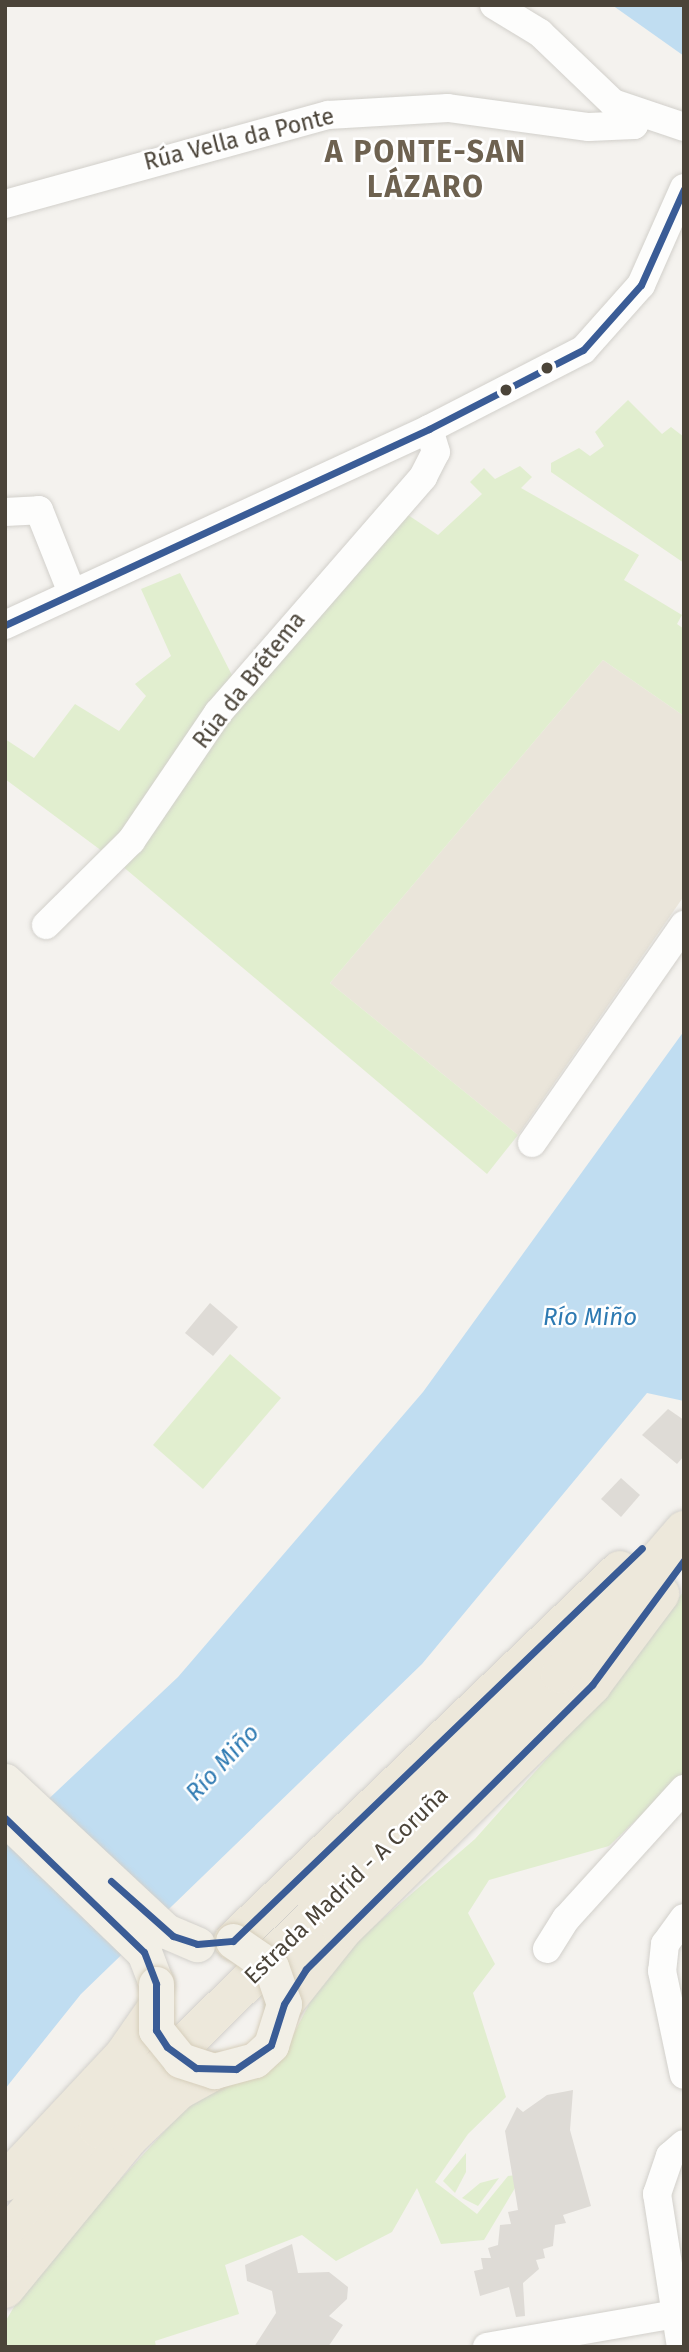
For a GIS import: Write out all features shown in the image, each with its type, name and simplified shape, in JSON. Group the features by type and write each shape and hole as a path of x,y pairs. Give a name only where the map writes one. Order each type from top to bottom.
{"highway":[{"path":"215,1942 597,1593 684,1506"},
{"name":"Estrada Madrid - A Coruña","path":"5,2238 98,2129 560,1674 684,1530"},
{"path":"284,2004 342,1931 592,1685 684,1560"},
{"path":"5,2182 123,2056 155,1999"},
{"path":"5,2289 129,2138 178,2091 214,2071"}],"main road":[{"path":"5,1781 166,1931 215,1942 271,1967 284,2004 281,2025 263,2053 236,2070 214,2071 174,2053 155,1999 144,1952 5,1818"},
{"path":"155,1999 169,1962 215,1942"}],"street":[{"path":"494,5 540,33 613,103 638,115 684,127"},
{"name":"Rúa Vella da Ponte","path":"5,204 328,115 448,108 589,127 634,125 638,115"},
{"path":"5,625 429,429 583,350 608,327 641,285 684,188"},
{"name":"Rúa da Brétema","path":"46,925 131,841 218,713 424,477 436,452 429,429"},
{"path":"5,512 39,510 72,593"},
{"path":"532,1143 684,925"},
{"path":"547,1949 566,1919 684,1789"},
{"path":"684,1918 665,1944 662,1971 684,2075"},
{"path":"681,2347 657,2194 670,2156 684,2144"},
{"path":"487,2347 676,2314"}],"shaded area":[{"path":"603,660 684,716 684,896 518,1135 330,983"}],"green space":[{"path":"628,400 662,434 671,427 684,437 684,563 551,472 551,463 579,448 590,456 604,446 595,432"},
{"path":"520,466 532,477 521,488 639,555 624,580 682,615 677,624 684,629 684,716 603,660 330,983 518,1135 487,1174 121,865 212,733 399,509 438,535 482,494 470,482 484,468 495,479"},
{"path":"180,573 236,683 110,857 5,779 5,739 34,758 75,704 119,731 146,696 135,684 171,656 141,589"},
{"path":"230,1354 281,1398 203,1489 153,1445"},
{"path":"684,1591 684,1774 609,1846 489,1880 468,1913 495,1964 473,1993 506,2097 468,2134 435,2182 477,2214 508,2176 517,2175 518,2183 484,2240 441,2244 417,2188 392,2232 336,2261 302,2235 225,2265 239,2314 155,2341 156,2347 5,2347 5,2322 33,2275 193,2100 282,2057 329,1965 475,1839 601,1698"},
{"path":"466,2153 466,2172 455,2193 443,2181"},
{"path":"499,2178 478,2206 462,2198 480,2183"}],"water":[{"path":"612,5 684,5 684,56"},
{"name":"Río Miño","path":"684,1031 684,1401 647,1393 422,1664 81,1994 5,2089 5,1840 178,1677 423,1392"}],"building":[{"path":"210,1303 238,1327 213,1356 185,1333"},
{"path":"668,1409 684,1420 684,1456 677,1464 642,1435"},
{"path":"621,1478 640,1495 621,1517 601,1499"},
{"path":"573,2090 570,2130 591,2206 563,2215 566,2223 555,2225 553,2246 543,2249 545,2258 536,2260 539,2269 523,2283 525,2316 516,2317 509,2287 480,2296 474,2271 483,2269 481,2258 491,2258 488,2248 498,2245 500,2225 511,2224 508,2212 518,2210 505,2131 517,2107 523,2112 547,2095"},
{"path":"292,2244 298,2273 329,2272 348,2287 347,2299 329,2316 343,2325 328,2347 254,2347 276,2313 272,2291 247,2281 245,2265"}],"transit line":[{"path":"5,625 429,429 583,350 641,285 684,189"},
{"path":"111,1881 173,1936 197,1944 233,1941 642,1548"},
{"path":"5,1818 144,1952 156,1984 156,2030 167,2047 196,2068 236,2069 271,2045 284,2004 306,1969 592,1685 684,1560"}],"district":[{"name":"A PONTE-SAN LÁZARO","path":"426,169"}]}
